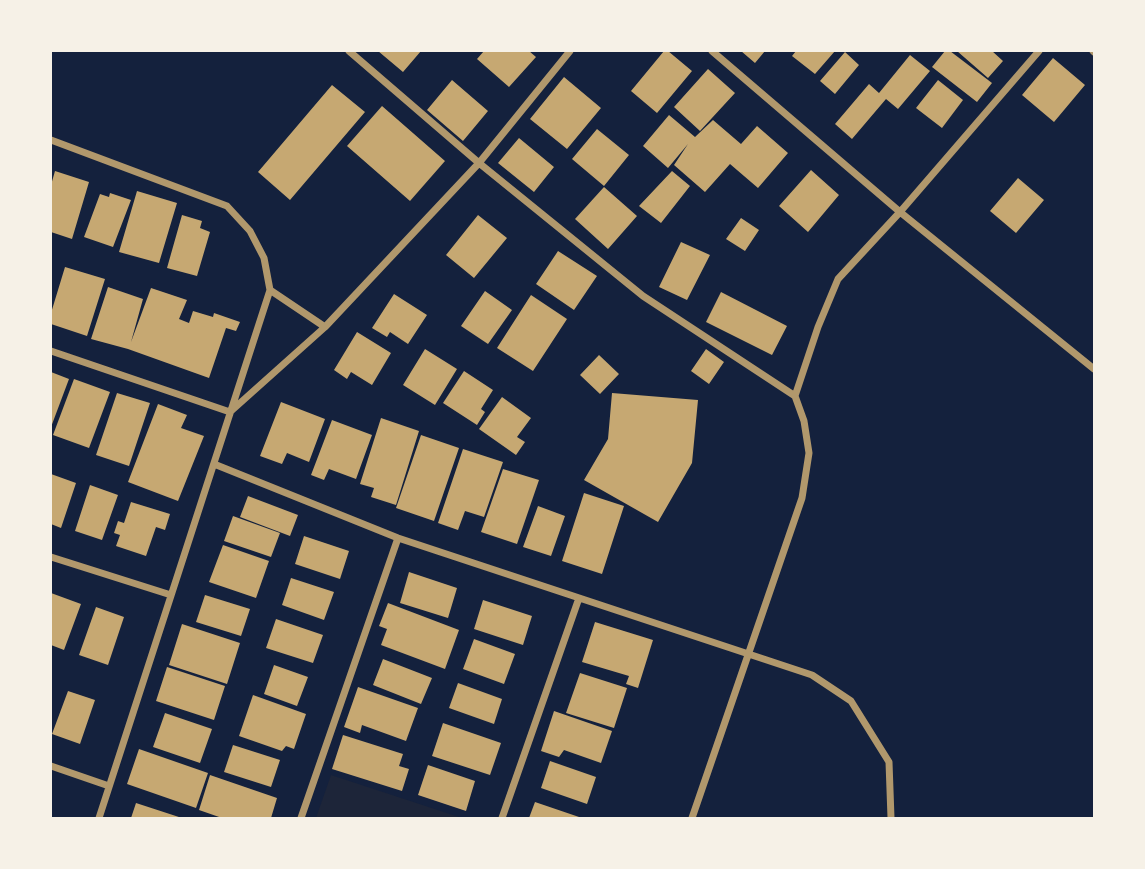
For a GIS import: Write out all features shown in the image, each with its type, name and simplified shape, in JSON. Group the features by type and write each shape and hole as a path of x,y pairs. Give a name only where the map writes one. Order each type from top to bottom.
{"street":[{"path":"349,51 479,163 643,296 795,396 804,421 809,453 802,498 692,818"},
{"path":"230,412 325,327 479,163 570,51"},
{"path":"712,51 900,212 1094,369"},
{"path":"795,396 818,327 838,279 1040,51"},
{"path":"51,141 227,206 250,231 264,258 270,290 99,818"},
{"path":"270,290 325,327"},
{"path":"51,351 230,412"},
{"path":"214,464 398,538 813,675 851,701 889,762 891,818"},
{"path":"301,818 398,538"},
{"path":"51,557 171,596"},
{"path":"502,818 579,598"},
{"path":"51,766 109,786"}],"shaded area":[{"path":"331,775 462,818 316,818"}],"building":[{"path":"378,51 421,51 403,72"},
{"path":"484,51 529,51 536,57 509,87 477,59"},
{"path":"664,51 668,51 692,71 657,113 631,91"},
{"path":"741,51 765,51 755,63"},
{"path":"796,51 835,51 815,74 792,56"},
{"path":"945,51 950,51 992,83 977,102 932,67"},
{"path":"957,51 992,51 1003,61 988,78"},
{"path":"845,52 859,65 835,94 820,81"},
{"path":"910,55 930,71 898,109 886,99 852,139 835,124 869,84 879,93"},
{"path":"1053,58 1085,85 1054,122 1022,95"},
{"path":"708,69 735,93 700,131 674,107"},
{"path":"564,77 601,108 567,149 530,119"},
{"path":"452,80 488,111 463,141 427,110"},
{"path":"938,80 963,100 942,128 916,108"},
{"path":"332,85 365,112 290,200 258,172"},
{"path":"382,106 445,161 410,201 347,146"},
{"path":"669,115 695,137 713,120 741,144 757,126 788,153 758,188 730,164 705,192 674,165 688,144 668,168 643,146"},
{"path":"597,129 629,155 604,186 572,159"},
{"path":"519,138 554,167 534,192 498,163"},
{"path":"811,170 839,195 808,232 779,206"},
{"path":"55,171 89,182 72,239 51,232 51,185"},
{"path":"672,171 690,186 661,223 639,206"},
{"path":"1018,178 1044,200 1016,233 990,211"},
{"path":"604,187 637,216 608,249 575,219"},
{"path":"137,191 177,203 159,263 119,252"},
{"path":"110,193 131,200 113,247 84,237 100,194 109,197"},
{"path":"182,215 202,221 200,228 210,232 197,276 167,268"},
{"path":"478,215 507,238 474,278 446,255"},
{"path":"741,218 759,230 745,251 726,239"},
{"path":"681,242 710,255 687,300 659,287"},
{"path":"558,251 597,276 574,310 536,284"},
{"path":"65,267 105,279 87,336 51,324 51,313"},
{"path":"108,287 143,299 131,342 151,288 187,300 179,319 189,323 193,311 213,317 214,313 240,322 236,331 226,328 209,378 128,349 91,339"},
{"path":"485,291 512,310 488,344 461,326"},
{"path":"721,292 787,326 772,355 706,322"},
{"path":"394,294 427,315 408,344 390,332 387,337 372,328"},
{"path":"531,295 567,319 533,371 497,348"},
{"path":"357,332 391,353 372,385 351,372 347,379 334,370"},
{"path":"425,349 457,369 435,405 403,385"},
{"path":"706,349 724,362 709,384 691,371"},
{"path":"599,355 619,374 600,394 580,375"},
{"path":"464,371 493,390 481,409 485,412 477,425 443,403"},
{"path":"51,372 69,379 51,427"},
{"path":"74,379 110,392 89,448 53,435"},
{"path":"117,393 150,403 129,466 96,455"},
{"path":"612,393 698,400 692,463 658,522 584,480 608,439"},
{"path":"502,397 531,418 517,437 525,442 516,455 479,429"},
{"path":"281,402 325,419 309,462 287,453 282,464 260,456"},
{"path":"158,404 187,415 181,428 204,436 178,501 128,482"},
{"path":"381,418 419,431 396,505 371,497 374,488 360,484"},
{"path":"332,420 372,435 356,479 329,469 324,480 311,475"},
{"path":"421,435 459,448 434,521 396,508"},
{"path":"463,449 503,462 484,517 465,511 458,530 438,523"},
{"path":"503,469 539,480 517,544 481,532"},
{"path":"51,474 76,483 61,528 51,524"},
{"path":"90,485 118,495 102,540 75,531"},
{"path":"584,493 624,506 602,574 562,561"},
{"path":"248,496 298,515 290,536 240,517"},
{"path":"131,502 170,514 165,530 156,527 146,556 116,546 120,535 114,533 118,521 124,523"},
{"path":"538,506 565,516 551,556 523,547"},
{"path":"233,516 280,533 271,557 224,541"},
{"path":"304,536 349,551 340,579 295,564"},
{"path":"223,545 269,561 256,598 209,582"},
{"path":"409,572 457,588 448,618 400,603"},
{"path":"291,578 334,592 324,620 282,605"},
{"path":"51,593 81,604 64,650 51,645"},
{"path":"205,595 250,609 241,636 196,622"},
{"path":"483,600 532,616 523,645 474,629"},
{"path":"388,603 459,630 445,669 381,645 387,629 379,626"},
{"path":"96,607 124,617 108,665 79,655"},
{"path":"276,619 323,635 313,663 266,648"},
{"path":"595,622 653,640 638,688 626,684 629,676 582,662"},
{"path":"182,624 240,643 227,684 169,665"},
{"path":"474,639 515,654 504,684 463,669"},
{"path":"383,659 432,678 421,704 373,685"},
{"path":"274,665 308,677 297,706 264,694"},
{"path":"167,667 225,686 214,720 156,701"},
{"path":"580,673 627,688 614,728 566,713"},
{"path":"458,683 502,699 494,724 449,708"},
{"path":"358,687 418,708 406,741 362,725 360,733 344,727"},
{"path":"68,691 95,700 80,744 52,734"},
{"path":"253,695 306,714 294,749 286,746 282,751 239,736"},
{"path":"554,711 612,731 601,763 564,750 559,757 541,751"},
{"path":"165,713 212,729 200,763 153,747"},
{"path":"443,723 501,743 490,775 432,756"},
{"path":"343,735 403,754 399,766 409,769 402,791 332,769"},
{"path":"233,745 280,760 271,787 224,772"},
{"path":"139,749 208,773 196,808 127,784"},
{"path":"550,761 596,777 587,804 541,788"},
{"path":"428,765 475,781 466,811 418,795"},
{"path":"210,775 277,798 271,818 222,818 199,810"},
{"path":"535,802 582,818 529,818"},
{"path":"136,803 182,818 131,818"}]}
